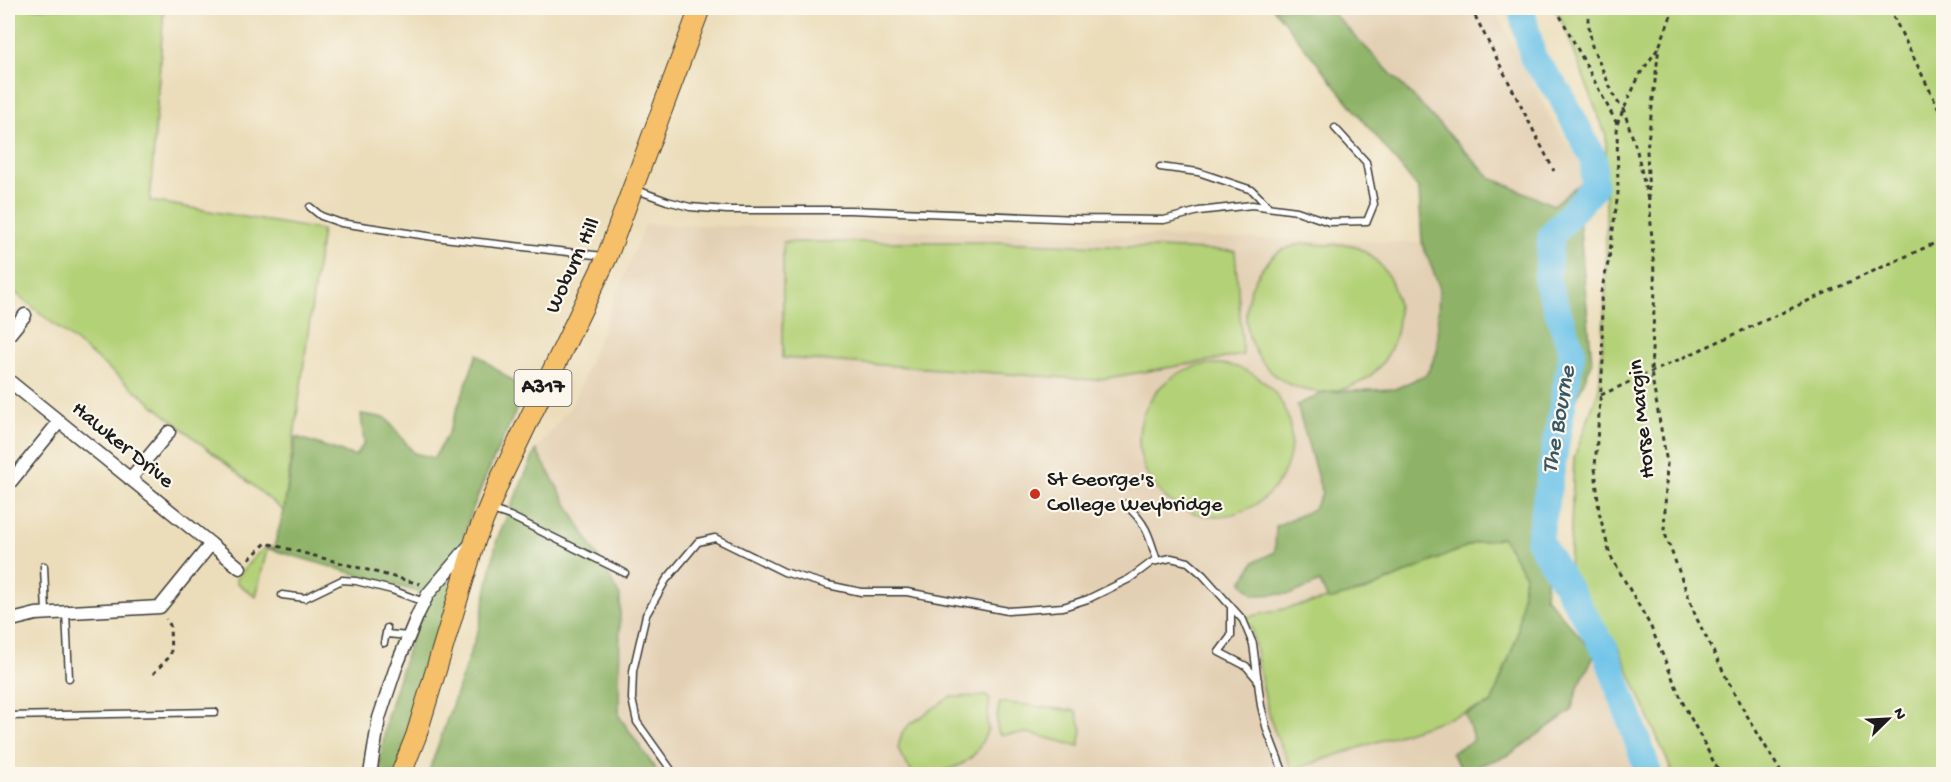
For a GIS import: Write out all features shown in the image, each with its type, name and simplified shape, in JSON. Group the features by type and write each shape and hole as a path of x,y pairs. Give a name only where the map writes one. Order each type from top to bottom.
{"main road":[{"name":"Woburn Hill","path":"401,774 416,736 477,538 500,480 607,257 700,8"}],"street":[{"path":"8,336 25,315"},
{"name":"Hawker Drive","path":"8,380 240,568"},
{"path":"8,485 59,422"},
{"path":"130,479 169,432"},
{"name":"Woburn Hill","path":"370,774 379,718 424,602 433,588 477,538"},
{"path":"8,621 46,613 159,607 211,544"}],"lane":[{"path":"634,189 690,207 727,210 850,210 1164,220 1199,211 1252,205 1297,211 1329,222 1367,221 1374,204 1366,162 1335,128"},
{"path":"1160,167 1198,172 1252,190 1269,207"},
{"path":"310,207 321,216 341,223 434,237 607,257"},
{"path":"1125,504 1140,517 1151,540 1157,561"},
{"path":"489,509 510,516 626,573"},
{"path":"674,774 637,722 632,699 633,671 646,615 666,580 698,542 715,537 784,572 828,585 861,592 907,592 1008,611 1064,607 1088,599 1129,579 1142,568 1157,561 1171,558 1188,562 1243,620 1253,644 1261,706 1267,730 1284,774"},
{"path":"44,566 46,613"},
{"path":"282,595 305,598 333,583 349,580 392,590 424,602"},
{"path":"1231,607 1231,636 1219,652 1246,666 1259,680"},
{"path":"66,612 69,678"},
{"path":"384,643 387,631 409,636"},
{"path":"8,716 215,712"}],"path":[{"path":"1471,8 1554,171"},
{"path":"1556,8 1617,124 1618,193 1609,259 1601,292 1603,362 1595,467 1599,512 1610,555 1650,625 1683,703 1720,774"},
{"name":"Horse Margin","path":"1589,8 1588,20 1592,46 1624,111 1637,151 1650,209 1655,289 1652,372 1667,463 1664,531 1696,616 1736,697 1782,774"},
{"path":"1617,124 1640,74 1659,47 1674,8"},
{"path":"1889,8 1944,119"},
{"path":"1650,209 1647,150 1659,47"},
{"path":"1600,395 1944,240"},
{"path":"257,551 266,543 433,588"},
{"path":"153,674 171,655 170,625 159,607"}],"shaded area":[{"path":"1328,8 1492,8 1506,30 1552,121 1578,158 1584,180 1553,205 1491,178"},
{"name":"St George's College Weybridge","path":"645,224 1422,243 1542,232 1559,439 1545,596 1595,654 1637,774 428,774 479,628 497,539 536,450 572,405"}],"green space":[{"path":"8,8 164,8 150,201 322,230 284,511 8,287"},
{"path":"1273,8 1328,8 1491,178 1553,205 1584,180 1579,219 1592,363 1559,439 1545,596 1595,654 1578,687 1571,711 1509,755 1463,771 1451,753 1474,740 1465,714 1491,704 1517,637 1525,575 1502,537 1472,544 1367,590 1328,600 1320,582 1291,594 1254,595 1242,582 1254,562 1275,552 1276,526 1314,509 1322,493 1297,405 1325,392 1395,389 1427,374 1437,352 1439,286 1422,243 1419,190"},
{"path":"1554,8 1943,8 1943,774 1673,774 1619,648 1569,573 1574,458 1599,389 1606,287 1606,136 1564,25"},
{"path":"783,242 996,242 1235,251 1243,355 1095,380 783,358"},
{"path":"1302,243 1349,244 1368,254 1381,265 1396,296 1397,330 1392,347 1375,372 1343,389 1319,392 1297,388 1278,377 1262,362 1252,344 1246,323 1248,300 1256,278 1266,263 1276,253"},
{"path":"477,354 525,391 473,508 458,556 455,579 397,774 378,774 387,716 425,594 273,550 284,511 296,437 355,456 364,444 361,414 386,418 414,453 434,458 448,434"},
{"path":"1215,364 1244,370 1269,386 1285,411 1291,440 1285,469 1269,494 1244,510 1215,516 1186,510 1161,494 1145,469 1139,440 1145,411 1161,386 1186,370"},
{"path":"536,450 620,596 619,716 659,774 428,774 479,628 497,539"},
{"path":"1502,537 1525,575 1517,637 1491,704 1292,770 1272,724 1251,628 1244,618 1367,590 1472,544"},
{"path":"266,547 274,548 273,550 267,549 256,597 237,583 236,579 254,557"},
{"path":"987,696 990,698 988,729 977,751 964,762 948,770 914,774 902,758 898,748 902,733 909,725 950,697"},
{"path":"1000,702 1076,711 1082,730 1079,746 1028,733 1000,735 997,724"}],"waterway":[{"name":"The Bourne","path":"1521,8 1533,58 1560,94 1594,160 1594,187 1551,236 1547,281 1572,351 1539,541 1606,651 1649,774"}],"place":[{"name":"St George's College Weybridge","path":"1035,494"}]}
